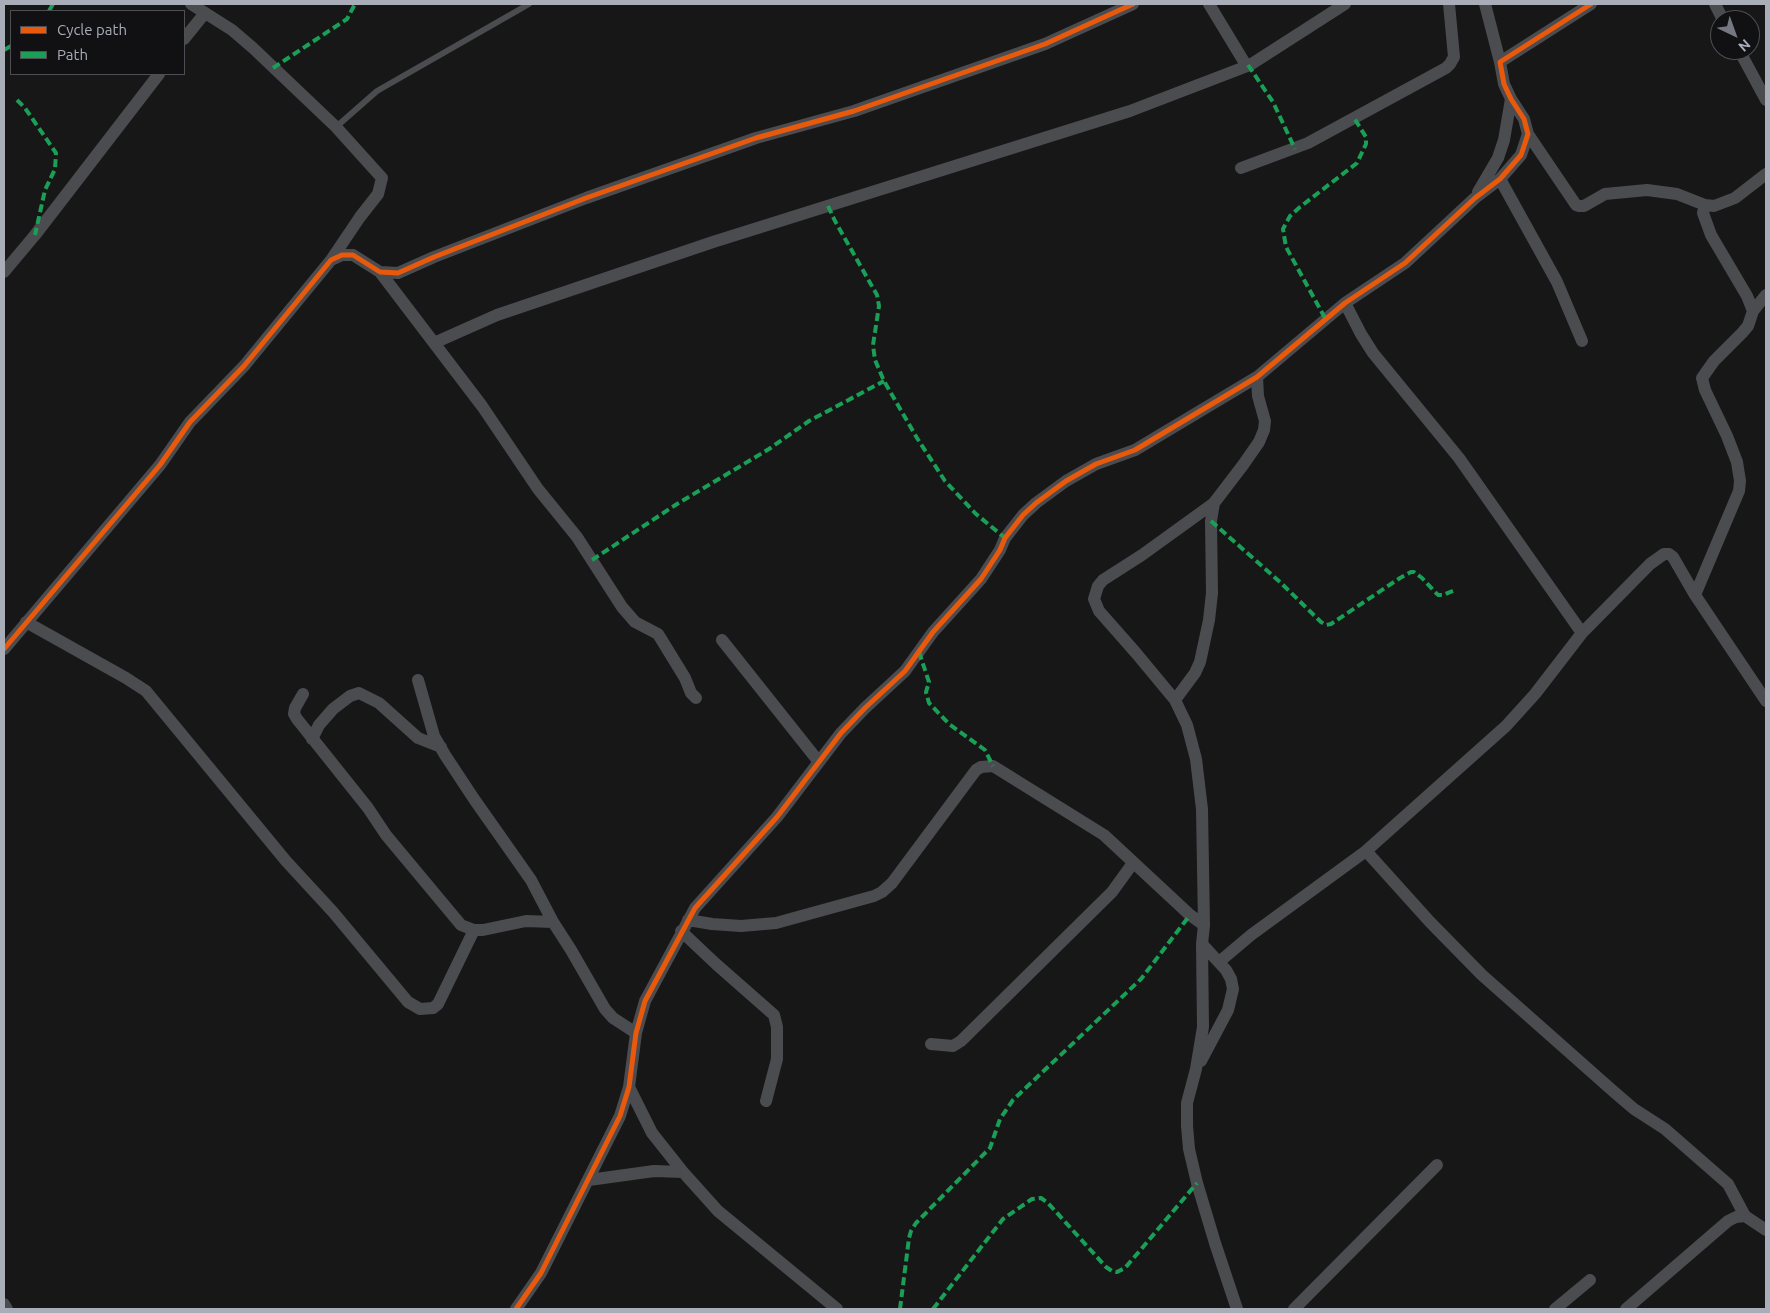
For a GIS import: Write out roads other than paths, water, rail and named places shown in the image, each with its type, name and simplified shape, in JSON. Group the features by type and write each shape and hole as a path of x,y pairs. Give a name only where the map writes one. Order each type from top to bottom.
{"street":[{"path":"4,649 160,465 190,422 244,366 331,260 360,216 378,194 382,178 336,127 232,30 191,4"},
{"path":"380,272 398,273 434,256 586,198 747,141 854,111 1045,44 1133,4"},
{"path":"1209,4 1246,65"},
{"path":"434,343 497,316 713,242 1130,111 1209,82 1252,64 1345,4"},
{"path":"1241,168 1308,143 1446,68 1454,56 1449,4"},
{"path":"1485,4 1504,84 1524,119 1528,134 1576,205 1584,206 1605,194 1647,190 1676,194 1705,205 1714,206 1730,200 1766,174"},
{"path":"1500,62 1591,4"},
{"path":"185,38 205,13"},
{"path":"1744,60 1766,100"},
{"path":"4,272 41,228 158,75"},
{"path":"1475,198 1498,158 1504,140 1511,99"},
{"path":"516,1309 541,1273 620,1116 629,1087 636,1033 645,1001 695,908 777,817 841,733 905,671 933,632 981,579 1000,550 1005,538 1023,515 1066,480 1096,464 1135,450 1257,377 1344,303 1406,263 1475,198 1500,179 1521,155 1528,134"},
{"path":"1500,179 1557,282 1582,341"},
{"path":"1705,205 1703,213 1711,235 1747,296 1753,311"},
{"path":"331,260 342,255 353,255 380,272 482,406 538,489 577,537 625,611 635,622 658,634 685,678 691,693 696,698"},
{"path":"1694,595 1738,491 1740,481 1739,467 1731,444 1705,390 1702,378 1714,360 1748,326 1753,311 1766,295"},
{"path":"1344,303 1374,353 1459,458 1582,633"},
{"path":"1238,1309 1197,1183 1186,1126 1187,1103 1196,1069 1203,1027 1202,809 1196,759 1186,725 1175,700 1099,611 1094,599 1095,593 1103,580 1142,555 1214,503 1260,442 1265,421 1258,396 1257,377"},
{"path":"1175,700 1195,673 1200,662 1209,620 1212,593 1212,521 1214,503"},
{"path":"1219,962 1251,935 1366,851 1506,726 1536,694 1582,633 1650,564 1664,554 1669,554 1673,557 1694,595 1766,702"},
{"path":"26,622 146,691 286,861 408,1002 420,1009 433,1008 438,1004 474,930"},
{"path":"722,640 819,762"},
{"path":"418,680 434,736 474,799 532,880 553,922 572,950 605,1009 613,1018 636,1033"},
{"path":"312,739 319,725 333,709 350,696 358,693 380,702 418,738 441,747"},
{"path":"303,694 295,708 294,714 368,808 386,835 461,925 474,930 526,921 553,922"},
{"path":"688,920 712,924 759,925 776,923 874,896 892,883 972,776 981,767 993,766 1104,836 1190,915 1204,925"},
{"path":"1366,851 1482,976 1634,1109 1664,1129 1728,1184 1746,1216 1766,1230"},
{"path":"931,1044 953,1046 968,1035 1112,892 1133,862"},
{"path":"681,931 774,1015 777,1027 777,1059 766,1101"},
{"path":"1196,1069 1228,1010 1233,990 1229,974 1202,944"},
{"path":"629,1087 652,1133 718,1212 837,1309"},
{"path":"1294,1309 1437,1166"},
{"path":"589,1180 654,1171 683,1172"},
{"path":"1626,1309 1728,1221 1736,1217 1746,1216"},
{"path":"1555,1309 1590,1280"},
{"path":"4,1304 8,1309"}],"lane":[{"path":"336,127 377,91 529,4"}]}
